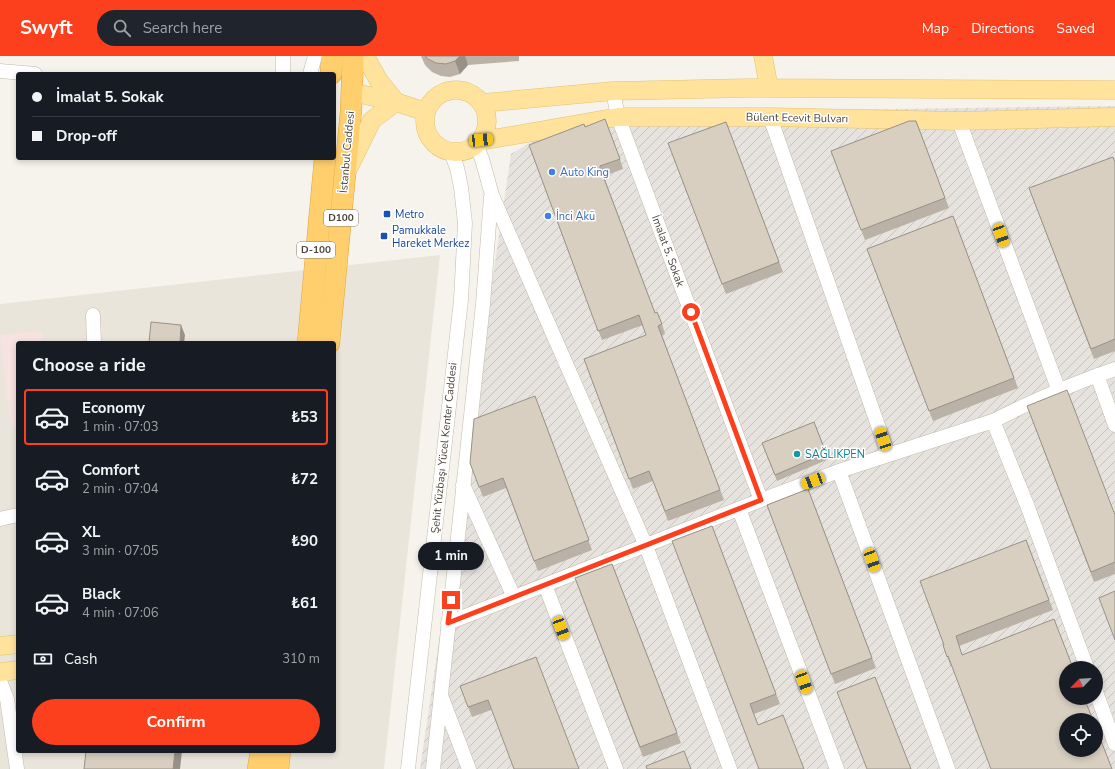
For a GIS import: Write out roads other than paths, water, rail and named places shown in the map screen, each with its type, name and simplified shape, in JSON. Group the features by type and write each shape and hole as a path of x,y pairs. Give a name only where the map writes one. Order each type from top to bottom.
{"highway":[{"path":"331,72 332,56"},
{"name":"İstanbul Caddesi","path":"329,341 345,175 343,91 353,56"},
{"name":"İstanbul Caddesi","path":"308,341 325,160"},
{"path":"258,769 261,753"},
{"path":"278,769 280,753"}],"main road":[{"path":"365,56 379,81 396,102"},
{"path":"763,56 769,88"},
{"path":"482,103 613,91 769,88 1115,90"},
{"path":"343,91 396,102 426,112"},
{"path":"447,91 467,91 476,96 482,103 487,113 488,122 485,134 471,149 461,152 451,152 441,148 433,141 427,132 425,122 426,112 431,103 438,96 447,91"},
{"path":"345,175 372,120 396,102"},
{"name":"Bülent Ecevit Bulvarı","path":"478,143 618,117 770,117 958,121 1115,117"},
{"path":"0,646 16,644"},
{"path":"0,672 16,670"}],"street":[{"path":"283,72 284,56"},
{"path":"311,72 315,56"},
{"path":"0,71 16,72"},
{"name":"İmalat 5. Sokak","path":"613,91 618,117 761,500"},
{"path":"770,117 888,454"},
{"path":"958,121 1059,391"},
{"path":"478,143 492,195 646,546 730,769"},
{"name":"Şehit Yüzbaşı Yücel Kenter Caddesi","path":"408,769 461,300 465,223 458,174 451,152"},
{"name":"Şehit Yüzbaşı Yücel Kenter Caddesi","path":"433,769 483,304 492,195"},
{"path":"94,315 94,341"},
{"path":"448,623 761,500 839,471 994,421 1016,409 1115,369"},
{"path":"1097,375 1115,425"},
{"path":"994,421 1027,505 1084,661"},
{"path":"839,471 948,769"},
{"path":"463,485 514,597"},
{"path":"739,509 837,769"},
{"path":"0,520 16,516"},
{"path":"545,585 616,769"},
{"path":"0,681 7,699 17,769"},
{"path":"441,695 469,769"},
{"path":"1101,705 1115,744"}],"place":[{"name":"Auto King","path":"552,172"},
{"name":"Metro","path":"387,214"},
{"name":"İnci Akü","path":"548,216"},
{"name":"Pamukkale Hareket Merkez","path":"384,236"},
{"name":"SAĞLIKPEN","path":"797,454"}]}
